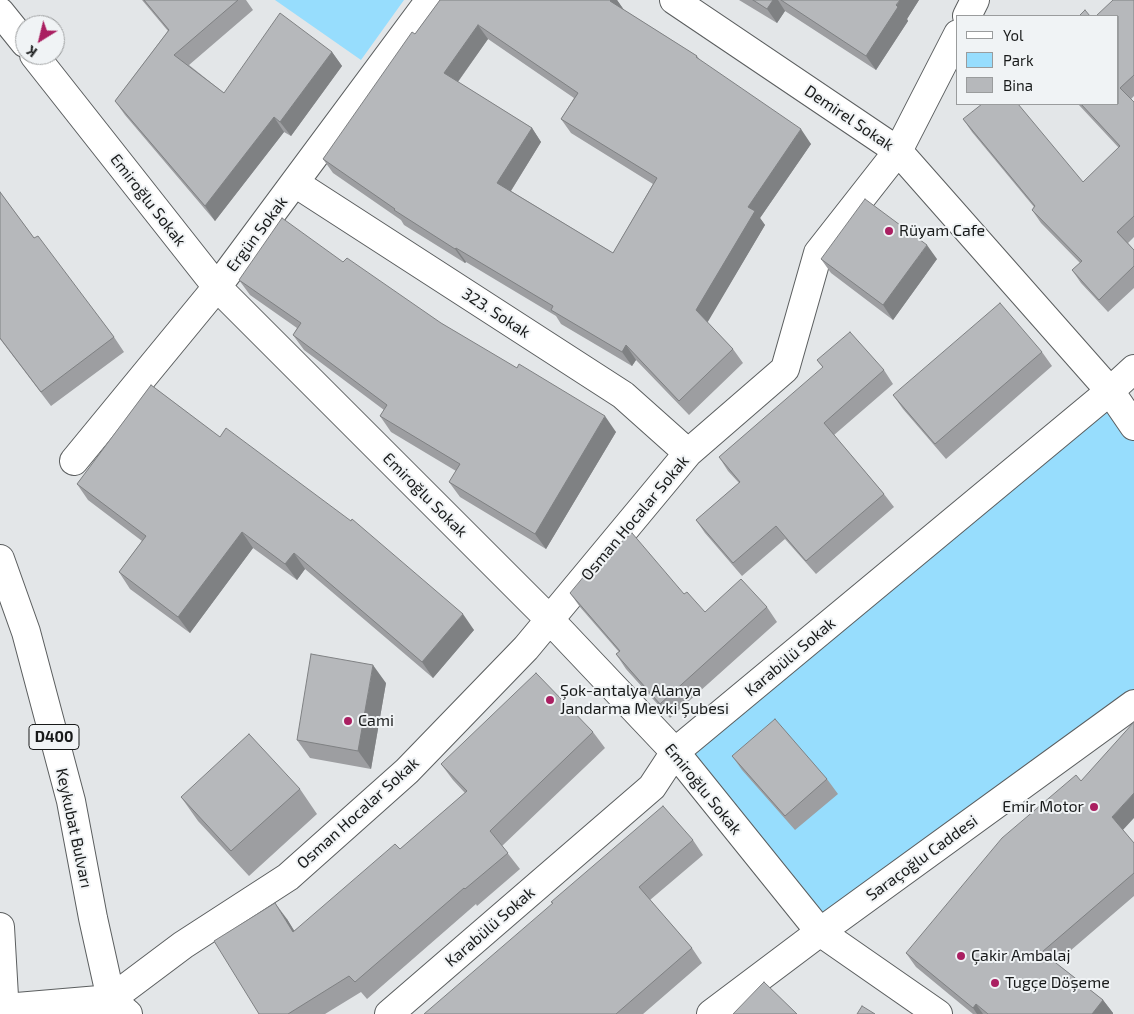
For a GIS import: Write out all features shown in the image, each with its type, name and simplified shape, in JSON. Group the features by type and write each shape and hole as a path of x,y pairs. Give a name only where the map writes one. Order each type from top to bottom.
{"main road":[{"path":"0,4 9,0"},
{"name":"Ergün Sokak","path":"74,461 217,287 430,0"},
{"name":"Demirel Sokak","path":"674,0 898,151 1110,392 1134,426"},
{"path":"968,15 975,0"},
{"path":"0,12 15,31"},
{"name":"Osman Hocalar Sokak","path":"117,1009 183,945 288,877 407,770 526,648 688,453 785,369 818,253 898,151 956,38"},
{"name":"Emiroğlu Sokak","path":"42,65 217,287 550,620 675,752 820,932 938,1014"},
{"name":"323. Sokak","path":"295,183 623,395 688,453"},
{"name":"Karabülü Sokak","path":"389,1014 652,787 675,752 1110,392 1134,369"},
{"name":"Keykubat Bulvarı","path":"0,559 26,632 71,801 93,918 117,1009"},
{"name":"Saraçoğlu Caddesi","path":"711,1014 820,932 1134,704"},
{"path":"0,927 5,1011 117,1009"}],"green space":[{"path":"275,0 404,0 361,60"},
{"path":"1109,403 1134,439 1134,696 820,923 683,752"}],"building":[{"path":"144,0 238,0 174,55 224,93 280,13 332,52 280,122 274,117 205,206 115,101 169,30"},
{"path":"440,0 611,0 697,56 801,129 748,207 755,211 696,310 733,349 679,401 626,345 622,352 551,310 553,306 455,249 394,210 323,159 412,32 415,34","holes":["478,25 578,93 561,119 657,178 613,253 497,183 532,128 444,73"]},
{"path":"753,0 773,0 767,9"},
{"path":"781,0 900,0 896,5 898,7 866,56"},
{"path":"1113,0 1134,0 1134,75 1120,88 1134,102 1134,216 1117,232 1134,250 1134,266 1099,300 1072,270 1082,261 1032,210 1035,206 963,119 981,105 1019,105 1083,182 1120,146 1082,105 1119,105 1119,15 1097,15"},
{"path":"1085,10 1089,15 1080,15"},
{"path":"0,192 34,238 38,236 114,337 41,392 0,338"},
{"path":"865,199 927,245 883,305 821,259"},
{"path":"282,218 343,262 347,258 441,323 517,368 519,364 605,416 535,534 449,482 460,464 380,416 387,405 293,335 301,323 239,280"},
{"path":"1000,303 1042,352 935,444 893,395"},
{"path":"850,332 884,370 824,423 884,494 806,561 776,526 733,563 696,520 740,482 719,457 823,367 817,360"},
{"path":"151,385 220,437 226,428 351,521 352,519 463,614 422,662 294,553 285,564 242,532 178,617 119,572 146,536 77,484"},
{"path":"632,533 684,594 687,592 705,612 741,579 767,607 660,704 616,654 620,651 570,593 590,569"},
{"name":"Cami","path":"311,654 373,665 358,751 297,740"},
{"path":"536,673 593,732 490,831 508,853 464,888 355,982 349,976 288,1014 259,1014 214,941 275,903 293,932 395,844 400,849 467,791 441,764"},
{"path":"775,719 827,779 785,816 732,756"},
{"path":"1134,722 1134,793 1112,817 1134,843 1134,873 1042,952 1103,1000 1092,1014 988,1014 976,1004 973,1008 906,953 1002,838 1076,775 1081,781"},
{"path":"249,734 300,789 231,851 181,797"},
{"path":"663,806 693,840 639,887 692,948 616,1014 424,1014 553,903 551,902"},
{"path":"764,982 797,1014 733,1014"},
{"path":"862,1006 875,1014 857,1014"}],"place":[{"name":"Rüyam Cafe","path":"889,231"},
{"name":"Şok-antalya Alanya Jandarma Mevki Şubesi","path":"550,700"},
{"name":"Cami","path":"348,721"},
{"name":"Emir Motor","path":"1094,807"},
{"name":"Çakir Ambalaj","path":"961,956"},
{"name":"Tugçe Döşeme","path":"995,983"}]}
